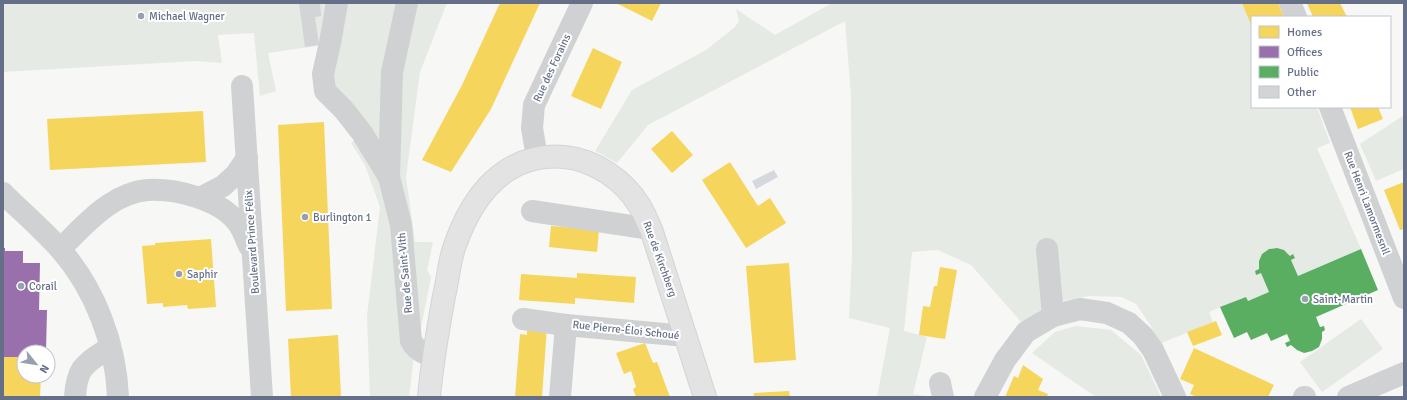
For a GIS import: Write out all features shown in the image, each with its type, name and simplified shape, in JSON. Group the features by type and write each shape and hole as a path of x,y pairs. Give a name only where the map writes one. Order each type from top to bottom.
{"main road":[{"name":"Rue de Kirchberg","path":"429,397 433,357 454,249 468,217 487,186 505,171 527,160 551,156 575,158 598,166 620,183 638,204 651,229 706,397"}],"street":[{"name":"Rue de Saint-Vith","path":"337,3 323,74 325,91 344,110 362,133 389,177"},
{"name":"Rue de Saint-Vith","path":"407,3 392,72 389,177 401,225 411,341 415,348 433,357"},
{"name":"Rue des Forains","path":"537,158 532,128 534,105 582,3"},
{"path":"1290,3 1296,16"},
{"name":"Boulevard Prince Félix","path":"242,86 262,397"},
{"name":"Rue Henri Lamormesnil","path":"1330,108 1404,298"},
{"path":"200,198 223,186 236,174 247,158"},
{"path":"60,249 88,221 110,203 129,194 146,190 169,190 200,198 219,207 237,222 249,245 254,271"},
{"path":"3,193 60,249 78,273 91,295 104,323 117,378 118,397"},
{"path":"532,211 651,229"},
{"path":"1047,249 1053,316"},
{"path":"985,397 1005,360 1026,332 1053,316 1080,309 1107,312 1129,323 1143,336 1153,350 1175,397"},
{"name":"Rue Pierre-Éloi Schoué","path":"523,319 686,336"},
{"name":"Rue Pierre-Éloi Schoué","path":"560,397 566,324"},
{"path":"75,397 78,373 86,364 110,347"},
{"path":"1348,397 1404,373"}],"shaded area":[{"path":"3,3 447,3 420,72 406,177 415,242 433,242 427,270 431,277 419,338 415,348 409,397 370,397 367,316 380,207 365,165 351,143 362,133 325,91 330,44 268,53 276,91 260,96 254,33 218,35 222,63 195,61 3,72"},
{"path":"832,3 1278,3 1254,16 1251,16 1251,108 1317,108 1330,143 1317,148 1361,249 1298,276 1291,260 1295,258 1293,254 1290,256 1280,249 1269,249 1262,255 1259,263 1259,269 1255,271 1256,275 1261,273 1269,292 1248,301 1246,297 1209,312 1213,322 1159,344 1151,326 1136,304 1122,297 1089,296 1052,303 1043,308 1023,324 971,265 938,250 912,252 904,331 927,337 913,394 931,397 877,397 890,328 849,318 852,255 851,95 845,21 648,125 617,163 595,151 632,90 706,50 735,27 739,21 736,9 775,35"},
{"path":"1404,115 1404,169 1376,181 1360,144"},
{"path":"774,170 778,177 756,189 752,181"},
{"path":"1361,319 1383,349 1322,392 1300,362"},
{"path":"1076,326 1111,330 1141,355 1161,397 1096,397 1032,353 1055,332"}],"building: Homes":[{"path":"500,3 540,3 491,109 451,172 422,160 462,85"},
{"path":"616,3 661,3 652,21"},
{"path":"1242,3 1278,3 1284,16 1251,16 1251,25"},
{"path":"1307,3 1340,3 1346,16 1313,16"},
{"path":"593,48 622,62 601,109 571,96"},
{"path":"1350,108 1378,108 1383,119 1358,129"},
{"path":"203,111 206,162 50,170 47,119"},
{"name":"Burlington 1","path":"324,122 332,309 286,311 278,125"},
{"path":"672,131 693,155 672,173 651,149"},
{"path":"730,162 758,206 770,198 786,223 746,248 702,180"},
{"path":"1404,182 1404,229 1400,230 1384,190"},
{"path":"551,226 599,230 597,252 549,247"},
{"name":"Saphir","path":"211,239 216,307 188,309 187,305 163,307 163,303 147,304 142,246 155,245 155,243"},
{"path":"789,263 796,360 754,363 746,266"},
{"path":"940,267 957,270 945,339 919,335 923,306 930,307 934,286 937,286"},
{"path":"577,273 636,277 634,303 575,298 575,304 519,300 521,274 577,278"},
{"path":"1216,321 1222,335 1193,346 1187,332"},
{"path":"527,326 547,327 542,397 515,397 520,334 527,335"},
{"path":"338,335 341,397 291,397 288,339"},
{"path":"645,343 653,363 657,362 670,397 636,397 633,389 636,387 631,371 624,374 616,353"},
{"path":"1194,348 1274,385 1268,397 1197,397 1190,394 1194,385 1180,379"},
{"path":"3,357 16,357 16,384 41,384 40,397 3,397"},
{"path":"1023,365 1043,379 1038,390 1048,394 1047,397 1005,397 1014,376 1018,378"},
{"path":"789,391 790,397 754,397 754,393"}],"building: Offices":[{"path":"3,248 5,248 5,251 23,251 23,263 40,263 39,310 47,310 46,344 16,344 16,357 3,357"}],"building: Public":[{"name":"Saint-Martin","path":"1277,248 1284,250 1290,256 1293,254 1295,258 1291,260 1298,276 1361,249 1378,290 1316,317 1320,327 1324,326 1325,330 1322,332 1322,339 1319,347 1312,351 1304,353 1291,345 1287,347 1285,343 1290,341 1287,334 1271,341 1267,333 1251,340 1247,332 1234,338 1220,307 1246,297 1248,301 1269,292 1261,273 1256,275 1255,271 1259,269 1259,261 1262,254 1269,249"}],"building: Other":[{"path":"299,3 320,3 321,16 315,17 319,45 305,47"}],"place":[{"name":"Michael Wagner","path":"141,16"},
{"name":"Burlington 1","path":"305,217"},
{"name":"Saphir","path":"179,274"},
{"name":"Corail","path":"21,286"},
{"name":"Saint-Martin","path":"1305,299"}]}
